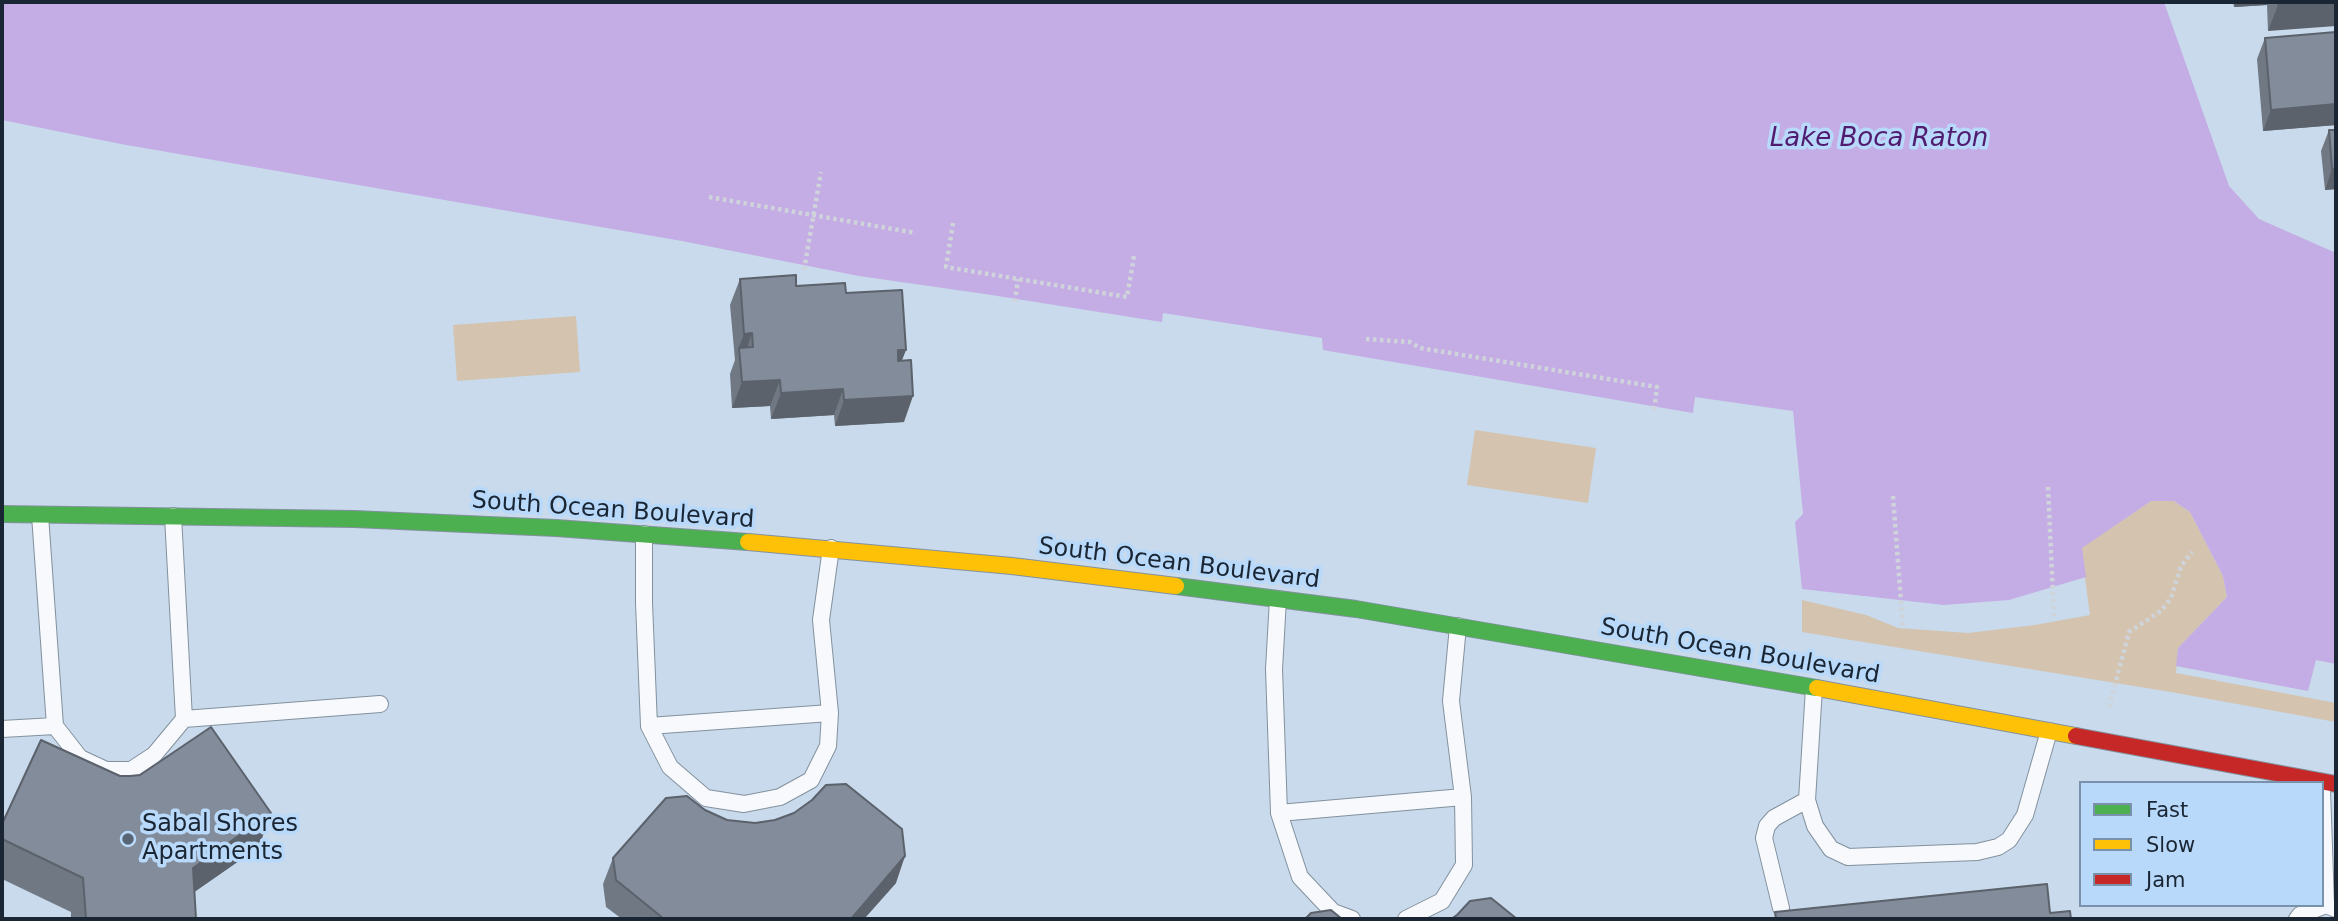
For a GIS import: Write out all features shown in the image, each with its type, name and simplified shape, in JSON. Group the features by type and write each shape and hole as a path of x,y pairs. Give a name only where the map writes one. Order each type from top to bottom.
{"main road":[{"name":"South Ocean Boulevard","path":"2,514 367,520 644,534 831,548 1012,566 1278,599 1458,626 2102,740 2312,781"}],"lane":[{"path":"40,514 55,726 80,758 106,770 131,770 154,755 184,719 173,516"},
{"path":"644,534 649,726 670,767 706,799 744,804 780,797 811,780 828,746 830,713 821,620 831,548"},
{"path":"1278,599 1274,669 1279,813 1300,877 1333,912 1352,919"},
{"path":"1405,919 1443,901 1464,864 1462,797 1451,701 1458,626"},
{"path":"1814,688 1807,800 1815,826 1831,849 1848,857 1977,852 1998,847 2010,840 2025,815 2049,731"},
{"path":"184,719 380,704"},
{"path":"649,726 830,713"},
{"path":"2,729 55,726"},
{"path":"2212,781 2215,761"},
{"path":"2297,919 2300,915 2331,907 2326,784"},
{"path":"1279,813 1462,797"},
{"path":"1781,908 1764,838 1767,826 1774,818 1807,800"}],"path":[{"path":"804,270 821,172"},
{"path":"709,197 916,233"},
{"path":"953,223 946,267 1127,297 1134,256"},
{"path":"1015,302 1018,279"},
{"path":"1366,339 1410,342 1420,348 1657,387 1654,411"},
{"path":"2048,486 2054,616"},
{"path":"1893,496 1903,629"},
{"path":"2102,740 2129,632 2161,611 2171,598 2181,566 2192,552"}],"shaded area":[{"path":"576,316 580,372 457,381 453,325"},
{"path":"1475,430 1596,448 1588,503 1467,485"},
{"path":"2151,501 2174,501 2190,512 2223,576 2227,597 2178,648 2176,673 2336,703 2336,722 2171,692 1802,632 1802,600 1866,615 1898,628 1968,633 2090,615 2081,548"}],"water":[{"name":"Lake Boca Raton","path":"2,2 2164,2 2229,186 2259,219 2336,253 2336,664 2316,660 2308,691 2176,666 2178,648 2227,597 2223,576 2190,512 2174,501 2151,501 2082,548 2086,577 2009,600 1944,605 1802,589 1795,522 1803,514 1793,411 1695,397 1693,413 1323,350 1322,338 1163,313 1162,322 859,276 682,241 121,144 2,120"}],"building":[{"path":"2278,2 2320,2 2278,5"},
{"path":"2336,32 2336,104 2271,110 2265,38"},
{"path":"2329,130 2336,130 2336,168 2332,169"},
{"path":"796,275 796,286 845,283 846,293 902,290 906,350 898,350 898,361 911,360 913,396 844,400 843,389 781,393 780,380 742,382 739,348 753,347 752,333 744,334 740,279"},
{"name":"Sabal Shores Apartments","path":"211,727 271,813 193,868 196,919 86,919 83,878 2,839 2,824 41,740 120,776 130,776 140,775"},
{"path":"846,784 902,829 905,856 851,919 664,919 616,880 613,858 666,798 687,796 705,810 727,820 755,823 794,813 826,785"},
{"path":"2047,884 2050,913 2070,911 2071,919 1776,919 1775,912"},
{"path":"1491,898 1517,919 1451,919 1470,901"},
{"path":"1331,910 1342,919 1305,919 1311,913"}],"traffic: fast":[{"path":"2,514 354,519 556,528 748,542"},
{"path":"1176,586 1356,609 1817,688"}],"traffic: slow":[{"path":"748,542 1012,566 1176,586"},
{"path":"1817,688 2076,736"}],"traffic: jam":[{"path":"2076,736 2320,781"},
{"path":"2324,782 2336,784"}],"place":[{"name":"Sabal Shores Apartments","path":"128,839"}]}
